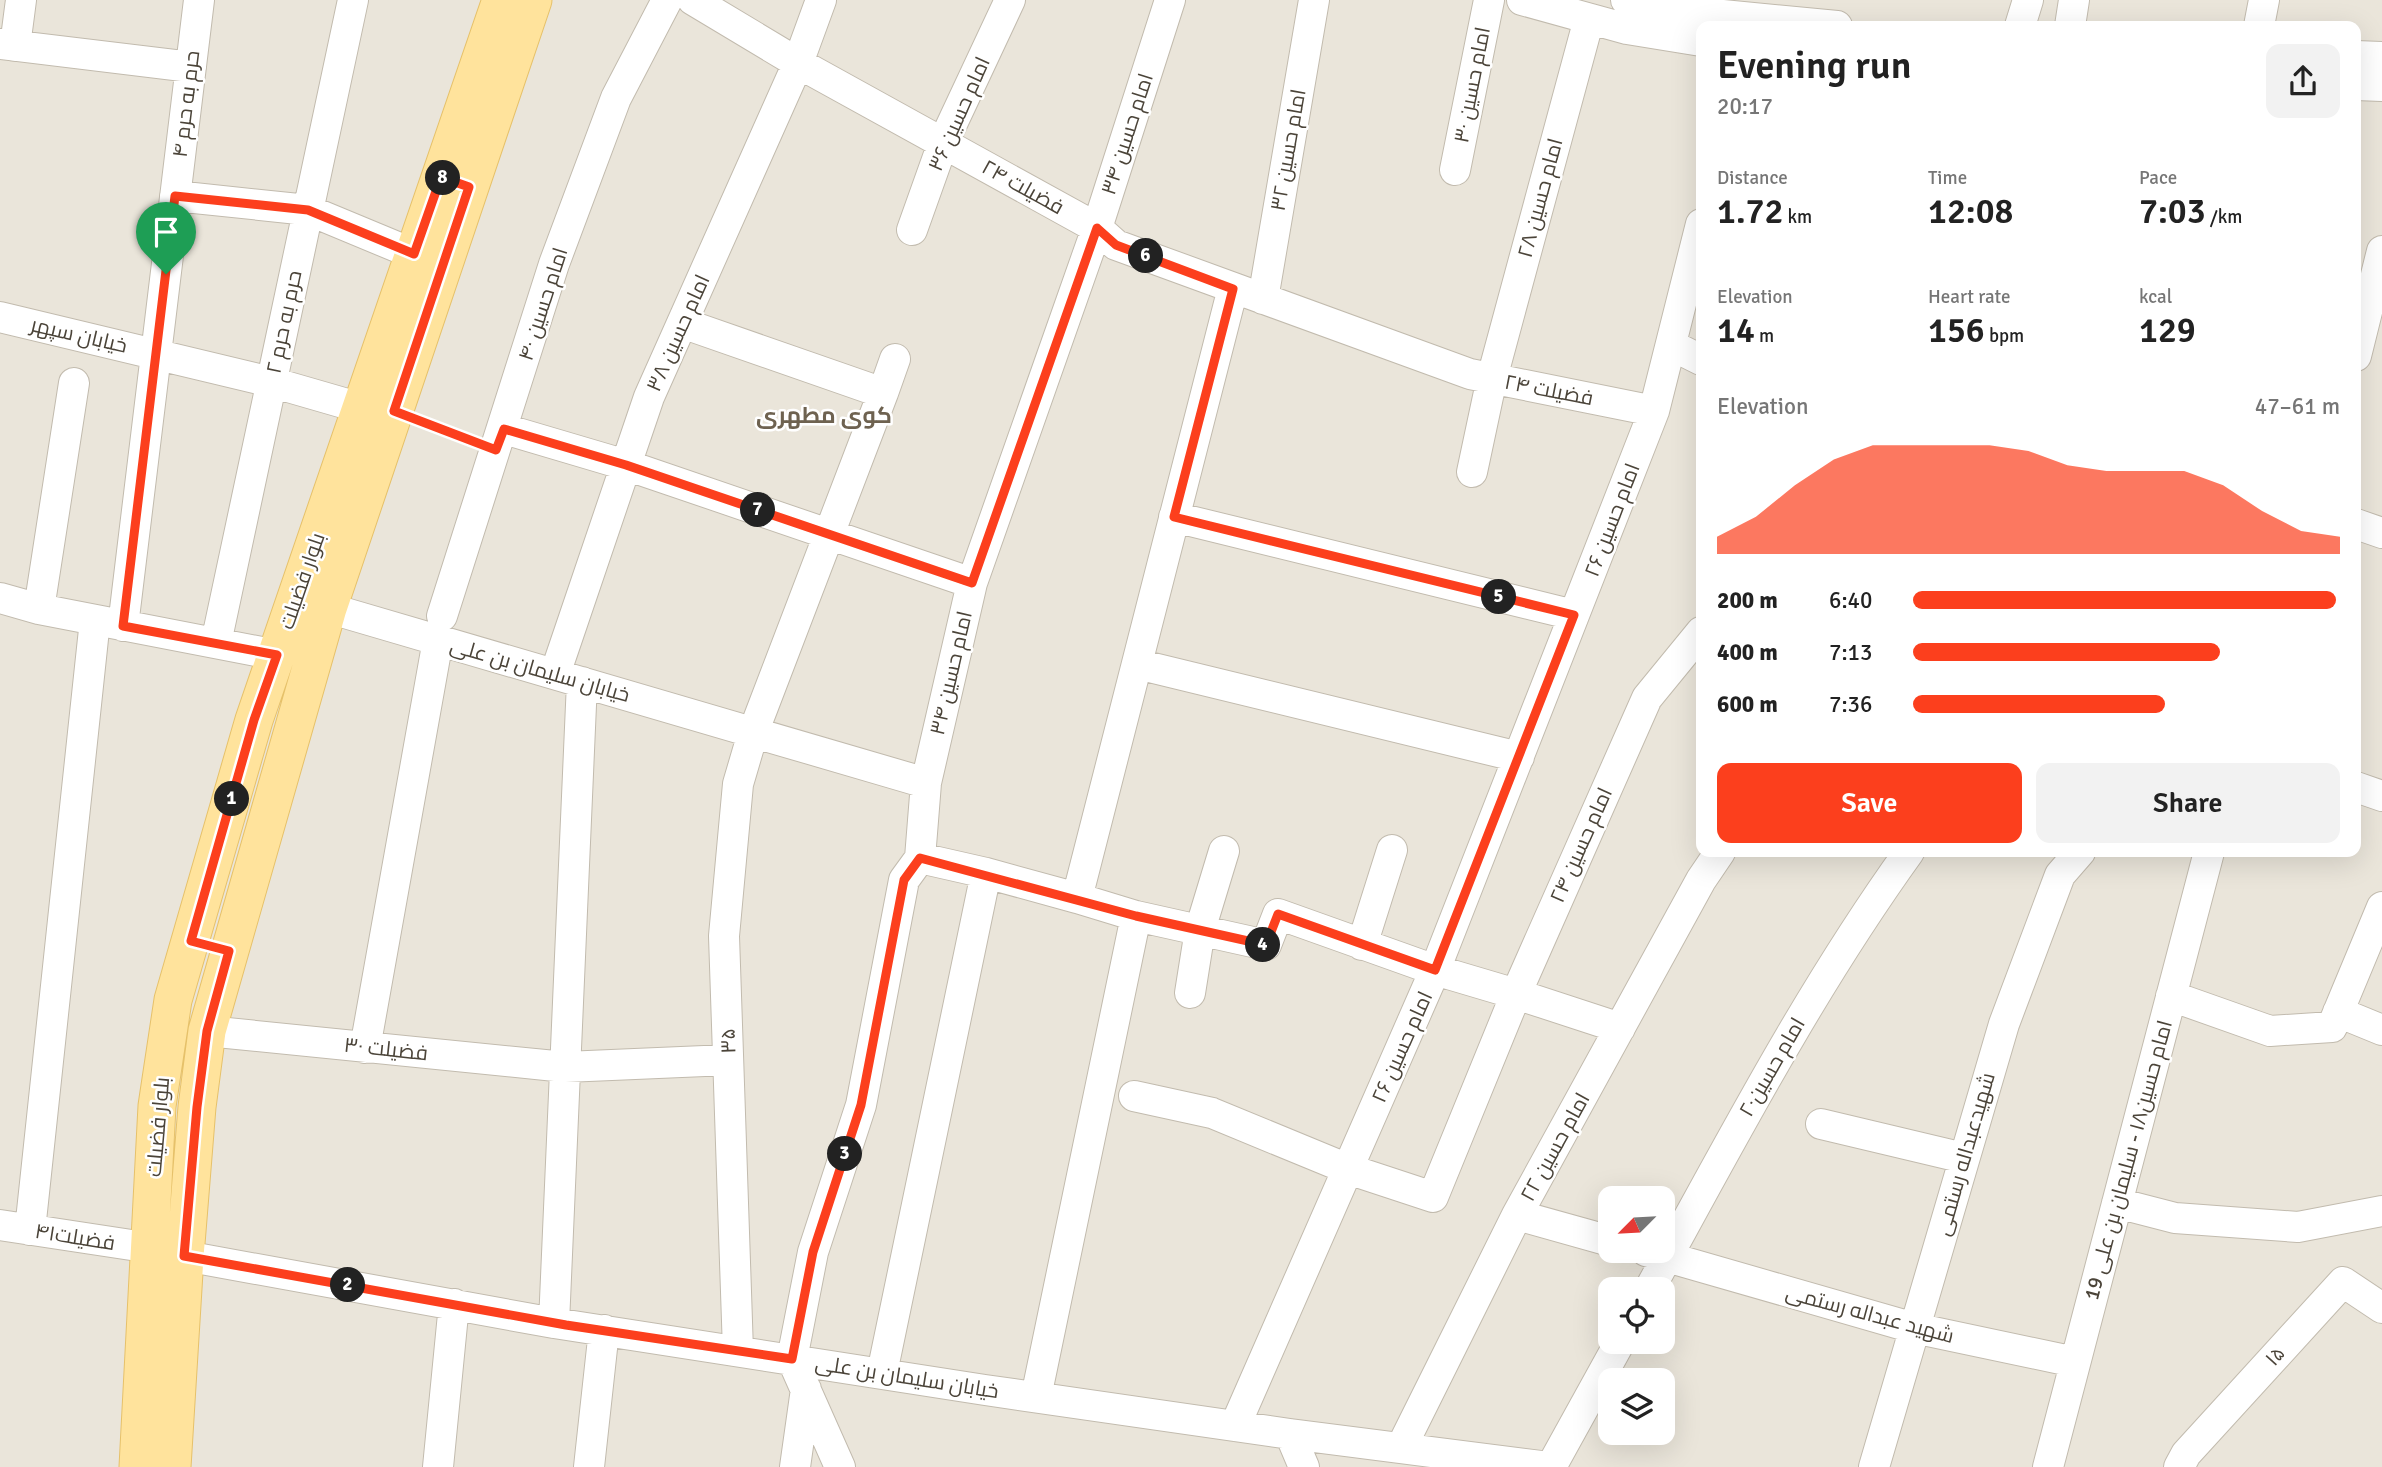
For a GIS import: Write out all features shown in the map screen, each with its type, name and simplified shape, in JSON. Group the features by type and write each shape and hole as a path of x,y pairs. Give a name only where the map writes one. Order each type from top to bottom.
{"main road":[{"name":"بلوار فضیلت","path":"138,1467 168,1252 197,1107 207,1031 328,608 414,254 455,182 501,0"},
{"name":"بلوار فضیلت","path":"172,1467 168,1252 157,1106 173,1000 254,720 277,655 378,409 455,182 533,0"},
{"path":"191,941 229,951"}],"street":[{"path":"21,0 7,45 191,67"},
{"name":"حرم به حرم ۴","path":"30,1230 109,623 156,353 199,0"},
{"name":"حرم به حرم ۲","path":"216,643 353,0"},
{"name":"امام حسین ۴۰","path":"365,1048 440,628 554,264 616,97 667,0"},
{"name":"فضیلت ۲۴","path":"692,0 798,63 1097,228 1116,245 1470,374 1654,411"},
{"name":"امام حسین ۳۸","path":"554,1322 565,1067 569,678 626,465 649,397 798,63 821,0"},
{"name":"امام حسین ۳۶","path":"912,230 943,143 1010,0"},
{"name":"امام حسین ۳۴","path":"792,1359 813,1252 861,1105 904,880 920,858 926,783 972,583 1097,228 1170,0"},
{"name":"امام حسین ۳۲","path":"1263,299 1314,0"},
{"name":"امام حسین ۳۰","path":"1455,170 1489,0"},
{"path":"1522,0 1627,29 1696,40"},
{"path":"1626,0 1692,12 1748,9 1807,21"},
{"path":"1832,21 1835,0"},
{"path":"2022,21 2028,0"},
{"path":"2071,21 2074,0"},
{"path":"2260,21 2264,0"},
{"name":"امام حسین ۲۸","path":"1472,472 1492,378 1589,19"},
{"path":"2361,56 2382,57"},
{"path":"2361,85 2382,86"},
{"path":"175,196 308,210 414,254"},
{"name":"امام حسین ۲۶","path":"1235,1426 1435,970 1654,411 1696,244"},
{"path":"2361,336 2382,251"},
{"path":"1077,898 1233,289"},
{"name":"خیابان سپهر","path":"0,317 378,409"},
{"path":"682,323 883,393"},
{"path":"1671,345 1696,358"},
{"name":"۳۵","path":"738,1351 724,936 738,784 753,733 895,359"},
{"path":"39,610 74,383"},
{"path":"500,439 626,465 972,583"},
{"path":"1174,517 1574,615"},
{"path":"2361,526 2382,533"},
{"path":"0,598 39,610 277,655"},
{"name":"خیابان سلیمان بن علی","path":"328,608 440,628 569,678 926,783"},
{"name":"امام حسین ۲۴","path":"1348,1169 1433,1197 1516,994 1647,698 1696,638"},
{"path":"1137,664 1519,757"},
{"path":"2361,789 2382,796"},
{"path":"1362,945 1392,850"},
{"path":"1191,993 1200,930 1224,851"},
{"name":"امام حسین ۲۲","path":"1401,1448 1517,1215 1717,857"},
{"name":"امام حسین۲۰","path":"1675,1223 1865,913 1905,857"},
{"name":"شهیدعبداله رستمی","path":"1874,1467 2004,1024 2060,874 2075,857"},
{"name":"امام حسین۱۸ - سلیمان بن علی 19","path":"2048,1467 2208,857"},
{"path":"920,858 986,873 1136,916 1266,945 1278,914 1435,970 1620,1028"},
{"path":"882,1373 986,873"},
{"path":"2171,996 2270,1031 2332,1027 2382,907"},
{"path":"1036,1397 1136,916"},
{"path":"2338,1012 2382,1030"},
{"name":"فضیلت ۳۰","path":"207,1031 565,1067 728,1060"},
{"path":"1134,1096 1212,1114 1348,1169"},
{"path":"1821,1124 1965,1158"},
{"path":"2117,1203 2175,1218 2298,1227 2382,1211"},
{"path":"1517,1215 1598,1238"},
{"name":"فضیلت۴۱","path":"0,1225 168,1252"},
{"name":"خیابان سلیمان بن علی","path":"168,1252 554,1322 738,1351 1290,1434 1550,1467"},
{"name":"شهید عبداله رستمی","path":"1675,1259 1914,1328 2075,1362"},
{"name":"۱۵","path":"2179,1467 2186,1454 2343,1282 2382,1308"},
{"path":"438,1467 454,1304"},
{"path":"589,1467 604,1330"},
{"path":"1550,1467 1613,1354"},
{"path":"792,1359 839,1467"},
{"path":"795,1467 806,1389"},
{"path":"1290,1434 1304,1467"}],"path":[{"path":"378,409 500,439"}],"shaded area":[{"path":"0,0 2382,0 2382,1467 0,1467"}],"district":[{"name":"کوی مطهری","path":"824,415"}],"route":[{"path":"441,177 469,187 394,411 496,450 504,429 626,465 972,583 1097,228 1116,245 1233,289 1174,517 1574,615 1435,970 1278,914 1266,945 1136,916 986,873 920,858 904,880 861,1105 813,1252 792,1359 566,1325 184,1256 197,1107 207,1031 229,951 191,941 254,720 277,655 123,626 166,274 175,196 308,210 414,254 441,177"}]}
